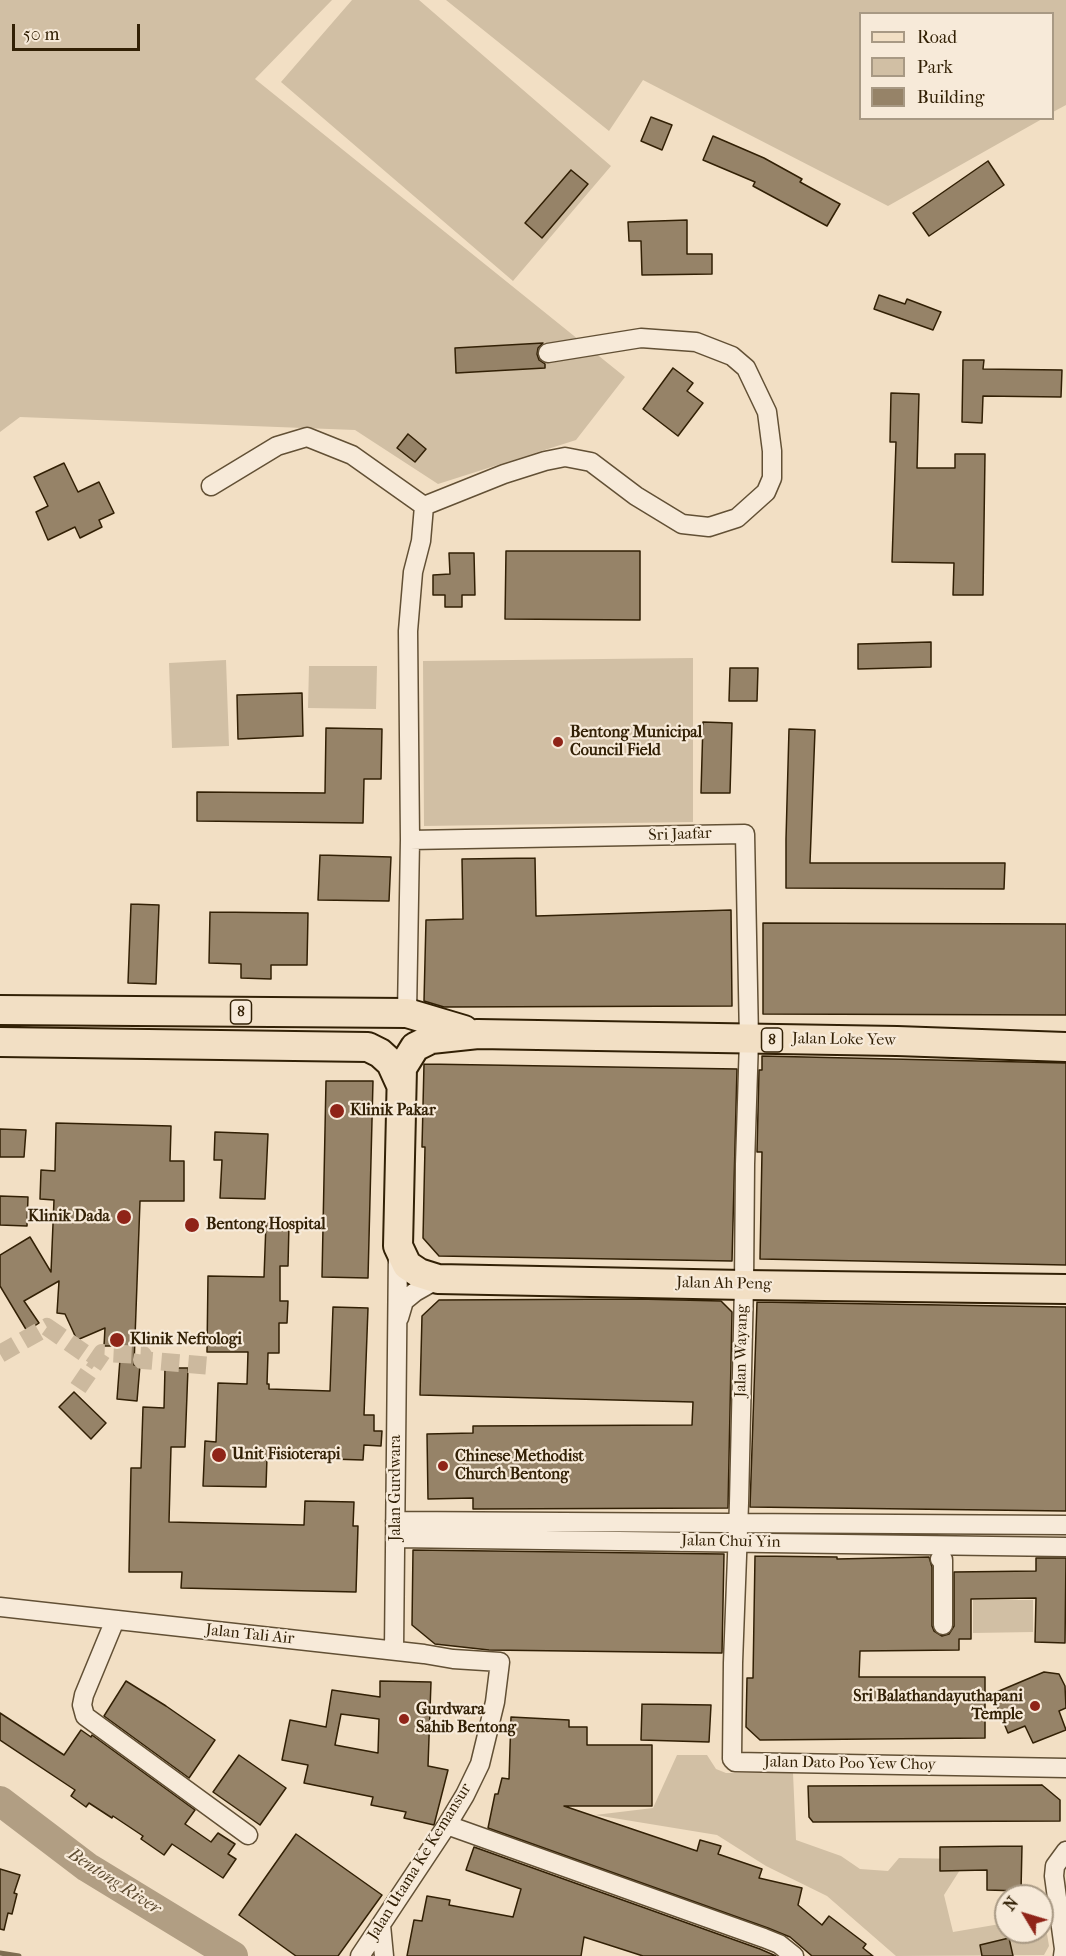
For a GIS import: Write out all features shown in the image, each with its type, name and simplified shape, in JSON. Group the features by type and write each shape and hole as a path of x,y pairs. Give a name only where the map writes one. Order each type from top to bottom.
{"main road":[{"name":"8","path":"0,1010 407,1013 478,1034"},
{"name":"Jalan Loke Yew","path":"478,1034 897,1041 1066,1047"},
{"path":"398,1246 402,1068 415,1047 431,1039 478,1034"},
{"name":"8","path":"0,1042 368,1047 380,1053 391,1063 401,1085"},
{"name":"Jalan Ah Peng","path":"398,1246 407,1265 418,1274 438,1279 1066,1288"}],"street":[{"path":"424,506 504,474 545,460 565,457 591,462 636,496 682,524 709,527 737,518 766,492 772,478 772,451 767,412 746,368 732,356 696,342 641,338 548,353"},
{"path":"211,486 277,446 307,437 352,455 424,506"},
{"path":"407,1013 410,840 408,631 413,572 421,541 424,506"},
{"name":"Sri Jaafar","path":"410,840 745,834 749,1040"},
{"name":"Jalan Wayang","path":"733,1663 738,1543 749,1040"},
{"name":"Jalan Gurdwara","path":"394,1650 398,1246"},
{"path":"396,1325 404,1301 438,1279"},
{"name":"Jalan Chui Yin","path":"395,1529 738,1523 1066,1525"},
{"name":"Jalan Chui Yin","path":"395,1529 738,1543 1066,1547"},
{"path":"940,1559 943,1560 943,1625"},
{"name":"Jalan Tali Air","path":"0,1607 394,1650 453,1659 500,1662"},
{"path":"115,1620 84,1695 82,1705 85,1716 248,1835"},
{"name":"Jalan Utama Ke Kemansur","path":"360,1956 447,1825 480,1764 495,1702 500,1662"},
{"name":"Jalan Dato Poo Yew Choy","path":"733,1663 732,1758 735,1762 1066,1768"},
{"path":"447,1825 764,1938 779,1944 795,1956"},
{"path":"1063,1956 1054,1876 1055,1866 1066,1851"},
{"path":"381,1924 384,1956"}],"green space":[{"path":"0,0 332,0 255,79 625,377 576,440 438,484 355,430 20,417 0,432"},
{"path":"352,0 419,0 611,166 513,281 281,82"},
{"path":"446,0 1066,0 1066,105 1054,111 1054,12 859,12 859,120 1040,120 888,206 643,80 609,131"},
{"name":"Bentong Municipal Council Field","path":"693,658 693,822 424,826 423,661"},
{"path":"226,660 229,746 172,748 169,663"},
{"path":"309,666 377,666 376,709 308,708"},
{"path":"973,1600 1033,1600 1033,1632 973,1633"},
{"path":"677,1755 707,1755 716,1769 726,1773 793,1773 796,1840 841,1856 860,1869 888,1871 899,1858 967,1859 944,1895 953,1932 994,1925 994,1944 1049,1944 1049,1946 1044,1955 896,1956 827,1896 766,1866 717,1835 595,1815 653,1808"}],"building":[{"path":"651,117 672,125 662,150 641,141"},
{"path":"713,136 764,158 802,179 800,182 840,204 827,226 753,186 755,182 703,160"},
{"path":"988,161 1004,185 929,236 913,213"},
{"path":"571,170 588,184 542,238 525,223"},
{"path":"687,220 687,254 712,254 712,274 642,275 641,241 629,241 628,222"},
{"path":"879,295 905,304 907,299 941,312 933,330 874,309"},
{"path":"543,343 538,348 537,354 539,360 545,364 545,368 456,373 455,348"},
{"path":"963,360 984,360 983,369 1062,370 1061,397 983,396 982,423 962,422"},
{"path":"673,368 693,383 687,391 703,403 678,436 643,409"},
{"path":"891,393 919,394 917,468 955,468 955,454 985,454 983,595 953,595 954,563 892,562 896,442 890,442"},
{"path":"408,434 426,449 415,462 397,448"},
{"path":"64,463 78,492 99,482 114,513 99,520 102,527 80,538 75,527 48,540 36,512 48,506 34,477"},
{"path":"506,551 640,551 640,620 505,619"},
{"path":"449,553 474,553 475,595 462,595 462,607 445,607 445,595 433,595 433,575 450,574"},
{"path":"931,642 931,667 858,669 858,644"},
{"path":"730,668 758,668 757,701 729,701"},
{"path":"302,693 303,736 238,739 237,695"},
{"path":"703,722 732,723 730,793 701,793"},
{"path":"326,728 382,729 381,779 364,779 363,823 197,821 197,792 325,793"},
{"path":"789,729 815,730 810,863 1005,863 1004,889 786,888"},
{"path":"320,855 391,857 389,901 318,900"},
{"path":"535,858 536,916 731,910 732,1006 444,1007 424,1001 426,920 463,919 462,859"},
{"path":"131,904 159,905 156,984 128,983"},
{"path":"210,912 308,913 307,965 271,965 271,979 241,978 241,964 209,963"},
{"path":"763,923 1066,924 1066,1015 763,1014"},
{"path":"762,1056 1066,1063 1066,1265 760,1259 762,1152 757,1152 759,1070 762,1070"},
{"path":"424,1064 737,1069 732,1261 439,1256 423,1238"},
{"path":"326,1081 373,1081 368,1278 322,1277"},
{"path":"56,1123 171,1126 170,1161 184,1161 184,1201 140,1201 134,1365 140,1365 137,1401 117,1399 121,1346 104,1346 105,1328 77,1340 65,1314 57,1313 59,1281 24,1301 39,1323 27,1331 0,1286 0,1255 30,1237 51,1272 54,1200 40,1199 41,1170 55,1171"},
{"path":"0,1129 26,1130 24,1157 0,1157"},
{"path":"215,1132 268,1134 265,1199 220,1198 222,1160 214,1160"},
{"path":"0,1196 28,1197 27,1226 0,1225"},
{"path":"266,1223 289,1224 288,1266 280,1266 280,1301 288,1301 287,1323 279,1323 279,1353 268,1353 267,1384 269,1384 269,1389 330,1391 333,1307 368,1308 364,1415 374,1415 374,1431 382,1431 381,1446 364,1445 363,1460 267,1457 266,1487 203,1486 205,1441 216,1442 218,1383 247,1384 248,1352 207,1352 208,1276 264,1277"},
{"path":"439,1300 721,1301 732,1312 728,1508 473,1509 473,1498 428,1499 427,1434 473,1433 473,1426 692,1425 693,1402 420,1395 422,1316"},
{"path":"757,1302 1066,1307 1066,1511 750,1507"},
{"path":"165,1368 188,1368 185,1447 171,1447 169,1522 304,1525 305,1501 354,1502 353,1526 358,1526 356,1592 181,1588 182,1572 129,1572 131,1468 141,1468 143,1407 164,1408"},
{"path":"74,1392 106,1423 91,1439 59,1407"},
{"path":"413,1550 724,1554 722,1653 489,1650 435,1644 412,1625"},
{"path":"755,1556 837,1557 837,1559 929,1557 932,1567 932,1626 934,1631 942,1636 949,1634 954,1626 954,1572 1036,1571 1036,1558 1066,1558 1065,1643 1035,1642 1036,1598 971,1599 971,1639 959,1639 959,1650 860,1651 859,1677 985,1677 985,1738 760,1740 746,1727 747,1678 753,1678"},
{"name":"Sri Balathandayuthapani Temple","path":"1044,1672 1059,1674 1065,1686 1066,1708 1059,1711 1066,1730 1033,1743 1025,1726 1008,1733 992,1694"},
{"path":"126,1681 215,1740 189,1778 104,1716"},
{"path":"380,1681 431,1682 428,1766 448,1770 434,1825 404,1818 406,1812 371,1805 373,1797 304,1783 308,1765 282,1760 290,1720 326,1727 332,1690 380,1697","holes":["341,1714 379,1719 378,1753 335,1745"]},
{"path":"642,1704 711,1705 709,1742 641,1740"},
{"path":"0,1713 64,1755 81,1730 91,1737 92,1735 195,1810 185,1824 211,1842 218,1833 235,1844 228,1854 236,1859 223,1878 172,1844 164,1855 141,1839 143,1836 113,1816 112,1818 89,1803 86,1807 71,1796 75,1790 0,1740"},
{"path":"511,1717 569,1720 569,1727 587,1727 587,1745 652,1745 652,1806 564,1806 697,1851 700,1840 721,1846 718,1854 762,1869 759,1878 802,1888 798,1905 822,1925 829,1916 866,1944 863,1948 873,1956 812,1956 790,1937 768,1928 488,1828 495,1794 498,1794 502,1778 509,1779"},
{"path":"239,1755 286,1788 260,1825 213,1792"},
{"path":"1042,1785 1060,1800 1060,1821 813,1822 809,1817 808,1786"},
{"path":"296,1834 382,1895 338,1956 296,1956 239,1915"},
{"path":"1022,1846 1021,1884 994,1884 994,1890 987,1890 987,1870 940,1871 940,1847"},
{"path":"474,1847 776,1956 643,1956 584,1937 581,1956 407,1956 414,1920 422,1921 427,1896 450,1900 449,1905 513,1917 521,1889 466,1870"},
{"path":"0,1869 20,1875 14,1893 17,1894 12,1914 8,1913 4,1930 0,1929"},
{"path":"994,1942 994,1944 1010,1944 1013,1956 982,1956 980,1945"}],"waterway":[{"name":"Bentong River","path":"0,1801 87,1867 233,1956"},
{"path":"0,1953 19,1956"}],"tunnel":[{"path":"0,1354 47,1327 97,1362"},
{"path":"78,1388 102,1353 143,1355 142,1360 213,1366"}],"place":[{"name":"Bentong Municipal Council Field","path":"558,742"},
{"name":"Klinik Pakar","path":"337,1111"},
{"name":"Klinik Dada","path":"124,1217"},
{"name":"Bentong Hospital","path":"192,1225"},
{"name":"Klinik Nefrologi","path":"117,1340"},
{"name":"Unit Fisioterapi","path":"219,1455"},
{"name":"Chinese Methodist Church Bentong","path":"443,1466"},
{"name":"Sri Balathandayuthapani Temple","path":"1035,1706"},
{"name":"Gurdwara Sahib Bentong","path":"404,1719"}]}
